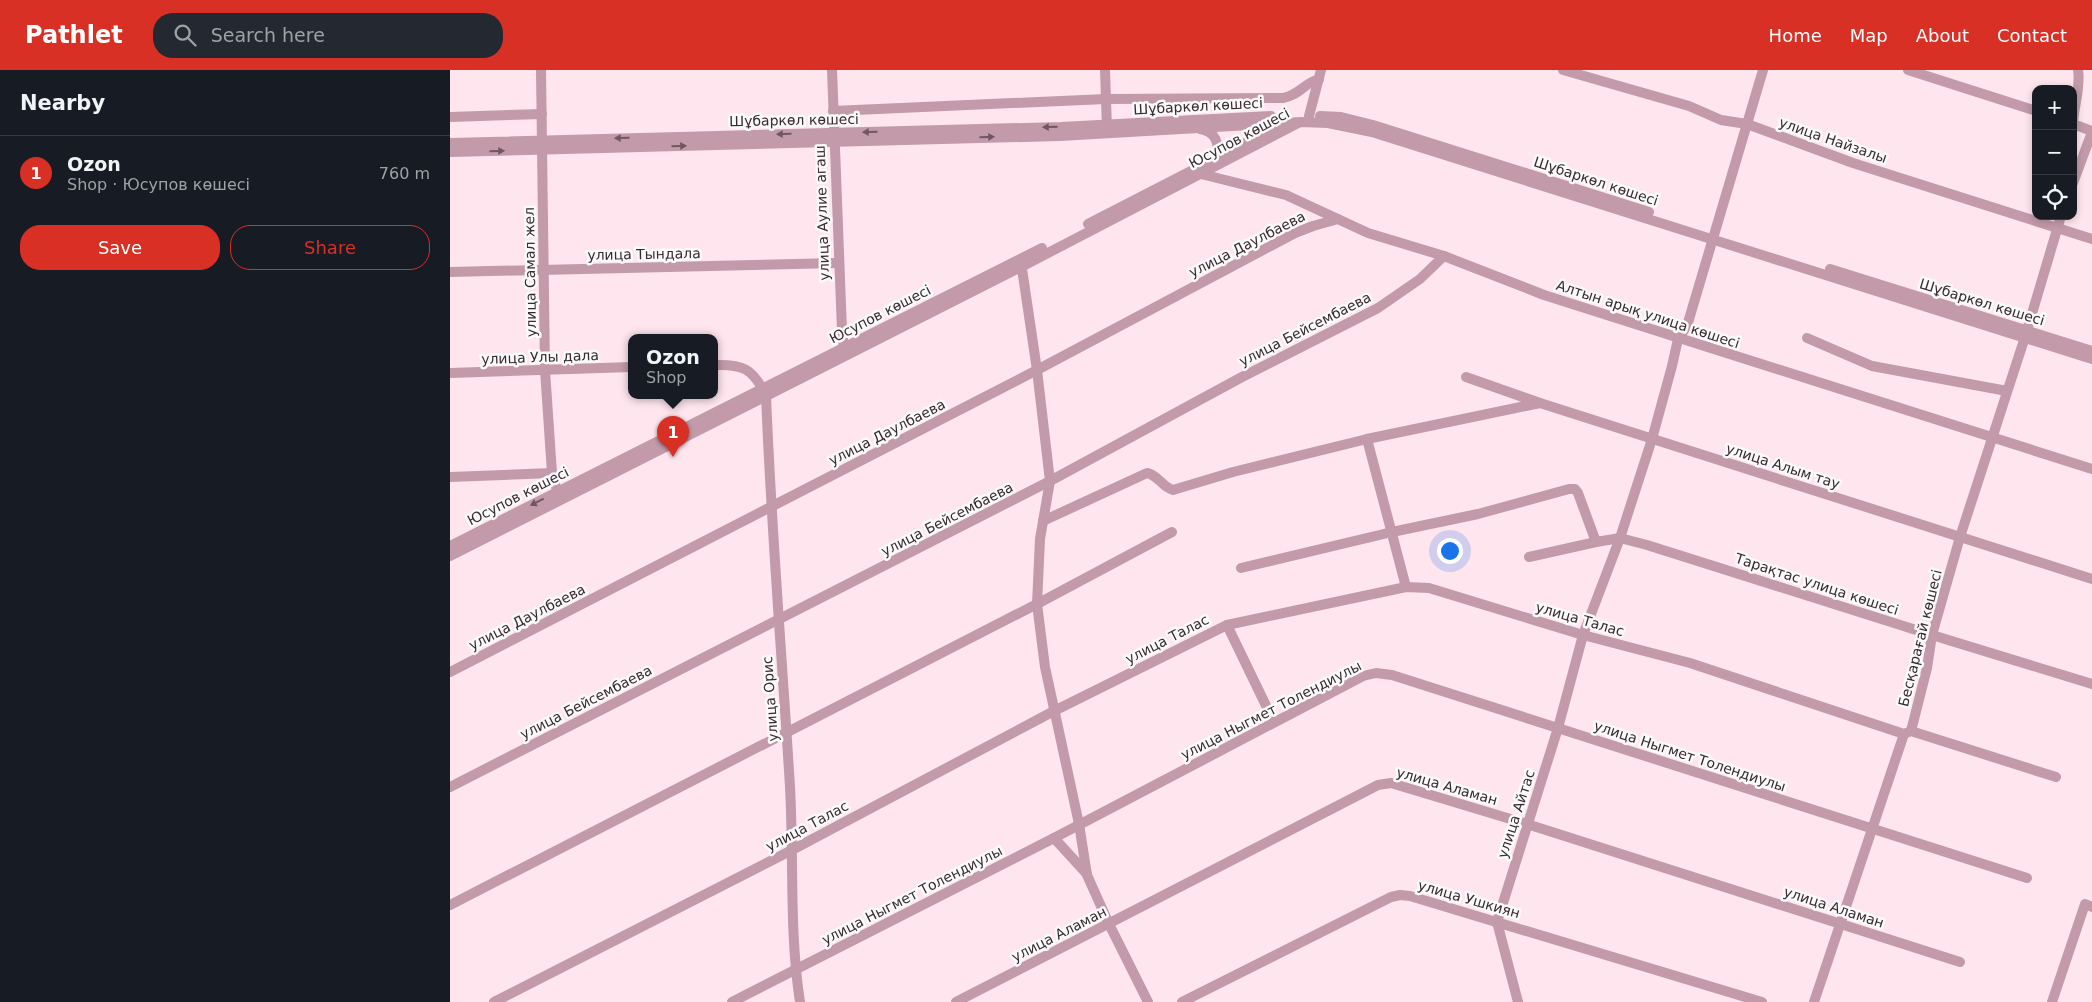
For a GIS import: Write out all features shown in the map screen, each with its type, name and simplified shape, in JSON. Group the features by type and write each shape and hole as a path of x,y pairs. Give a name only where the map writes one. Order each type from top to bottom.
{"street":[{"name":"улица Самал жел","path":"542,70 545,370 552,473 559,496"},
{"name":"улица Аулие агаш","path":"832,70 838,264 842,332 847,351"},
{"path":"1105,70 1107,129"},
{"name":"улица Найзалы","path":"1563,70 1689,106 1721,120 1747,124 1853,163 2092,239"},
{"name":"улица Айтас","path":"1497,922 1558,728 1583,635 1620,538 1652,439 1678,339 1687,326 1712,236 1763,70"},
{"path":"1908,70 2032,110"},
{"path":"2077,91 2078,70"},
{"path":"833,111 1106,99 1283,98 1293,96 1320,74"},
{"path":"1305,119 1320,74"},
{"path":"450,117 542,114"},
{"name":"Шұбаркөл көшесі","path":"543,145 833,137 1060,136 1107,129 1257,116 1305,119"},
{"name":"Шұбаркөл көшесі","path":"1107,129 1191,128 1341,117 1373,125 1712,236 2026,334 2092,351"},
{"name":"Юсупов көшесі","path":"1021,263 1215,158 1263,134 1305,119"},
{"name":"Юсупов көшесі","path":"450,556 559,496 1201,174 1305,119"},
{"path":"2076,175 2092,131 2077,125"},
{"path":"1191,128 1204,130 1215,137 1218,148 1215,158"},
{"path":"450,143 543,145"},
{"path":"450,152 543,145"},
{"name":"Алтын арық улица көшесі","path":"1201,174 1286,195 1368,233 1444,256 1544,295 2092,469"},
{"name":"улица Даулбаева","path":"450,672 1037,370 1295,233 1338,219"},
{"name":"Бесқарағай көшесі","path":"1814,1002 1871,828 1908,733 1927,668 1932,635 1960,537 2026,334 2060,220"},
{"name":"улица Бейсембаева","path":"450,787 1050,481 1242,377 1378,308 1420,279 1444,256"},
{"path":"1021,263 1037,370 1050,481 1040,539 1037,604 1054,711 1079,824 1088,875 1109,924 1148,1002"},
{"name":"улица Тындала","path":"450,272 838,264"},
{"name":"Шұбаркөл көшесі","path":"2026,334 2092,359"},
{"path":"1807,338 1872,366 2007,391"},
{"path":"718,365 736,364 746,369 764,392"},
{"name":"улица Улы дала","path":"450,373 628,367"},
{"name":"улица Алым тау","path":"1466,377 1540,403 2092,579"},
{"name":"улица Орис","path":"764,392 786,733 796,969 800,1002"},
{"path":"1043,521 1146,474 1154,475 1168,488 1173,490 1233,472 1367,440 1540,403"},
{"path":"1367,440 1406,586"},
{"path":"450,477 552,473"},
{"path":"1242,568 1392,532 1478,514 1569,489 1575,489 1578,493 1596,542"},
{"name":"Юсупов көшесі","path":"450,546 559,496"},
{"path":"450,905 1037,604 1172,532"},
{"path":"1528,557 1620,538"},
{"name":"Тарақтас улица көшесі","path":"1620,538 2092,684"},
{"name":"улица Талас","path":"494,1002 792,850 1054,711 1226,625 1406,586 1429,588 1583,635 1690,663 1908,733 2056,777"},
{"path":"1226,625 1274,722"},
{"name":"улица Ныгмет Толендиулы","path":"732,1002 1054,838 1363,676 1376,673 1392,675 2027,878"},
{"name":"улица Аламан","path":"956,1002 1378,785 1391,783 1527,824 1960,962"},
{"path":"1054,838 1088,875"},
{"name":"улица Ушкиян","path":"1182,1002 1400,895 1410,896 1762,1002"},
{"path":"2052,1002 2088,905"},
{"path":"1497,922 1518,1002"}],"place":[{"name":"Ozon","path":"673,457"}]}
